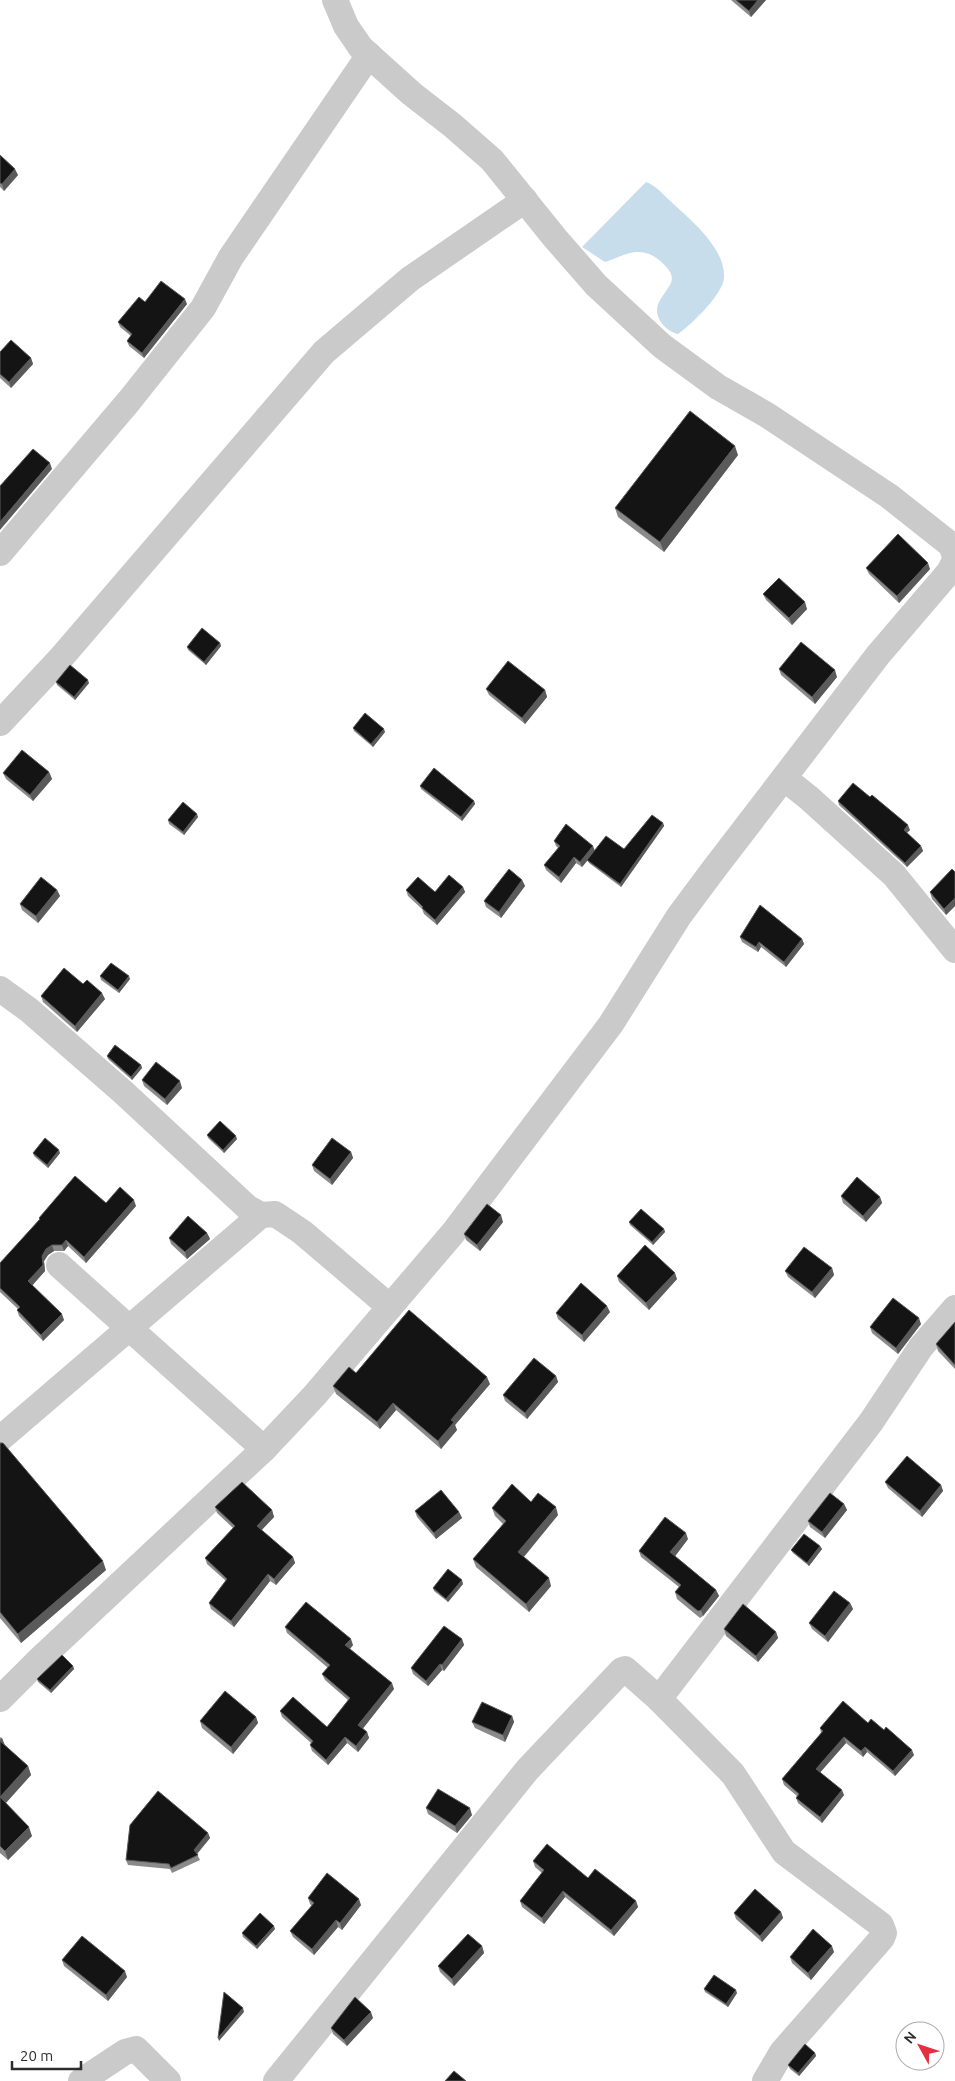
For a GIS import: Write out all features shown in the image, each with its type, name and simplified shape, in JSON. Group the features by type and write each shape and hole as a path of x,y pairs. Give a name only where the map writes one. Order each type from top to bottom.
{"street":[{"path":"335,0 346,26 361,48 412,94 452,125 492,160 596,285 662,346 718,387 767,415 889,496 951,545 955,556"},
{"path":"0,553 129,401 203,308 231,257 368,55"},
{"path":"0,723 140,567 324,352 410,279 525,200"},
{"path":"0,1699 40,1659 264,1450 314,1396 453,1233 558,1097 611,1024 679,916 878,655 949,572 955,560"},
{"path":"784,778 809,798 894,875 955,950"},
{"path":"0,989 29,1010 123,1092 248,1208 261,1214 275,1214 302,1232 390,1307"},
{"path":"0,1439 261,1214"},
{"path":"59,1265 264,1450"},
{"path":"659,1699 871,1422 921,1347 955,1308"},
{"path":"276,2081 528,1769 622,1670 629,1671 659,1699 733,1774 784,1852 880,1926 884,1933 882,1938 782,2052 765,2081"},
{"path":"81,2081 125,2052 136,2049 168,2081"}],"water":[{"path":"646,182 653,185 694,223 712,244 723,266 724,278 718,292 698,317 678,334 664,326 657,312 659,302 672,277 659,260 649,254 634,252 605,262 582,247"}],"building":[{"path":"736,0 758,0 749,11"},
{"path":"0,155 15,169 2,184 0,183"},
{"path":"161,281 185,299 142,353 127,341 132,334 118,322 139,297 145,302"},
{"path":"11,340 31,358 9,382 0,374 0,352"},
{"path":"690,411 735,446 660,542 615,508"},
{"path":"33,449 50,463 0,522 0,486"},
{"path":"898,534 928,563 897,596 866,568"},
{"path":"779,578 805,602 789,618 763,594"},
{"path":"202,628 220,643 204,662 187,647"},
{"path":"801,642 835,670 812,697 779,669"},
{"path":"508,661 545,690 522,718 486,689"},
{"path":"70,665 88,680 74,697 56,682"},
{"path":"365,713 384,729 371,744 353,728"},
{"path":"22,750 49,772 30,795 3,773"},
{"path":"434,768 474,801 461,817 420,786"},
{"path":"853,783 870,797 872,795 908,825 904,830 921,846 905,863 838,801"},
{"path":"183,802 197,814 183,832 168,820"},
{"path":"652,815 663,823 620,884 587,860 606,836 624,849"},
{"path":"566,824 593,846 580,862 574,857 559,877 544,865 560,846 554,841"},
{"path":"509,869 522,880 499,912 484,901"},
{"path":"952,869 955,872 955,898 944,909 930,892"},
{"path":"449,875 463,887 435,920 406,890 418,877 435,892"},
{"path":"41,877 57,890 36,916 20,904"},
{"path":"760,905 802,939 784,962 759,942 756,947 740,937"},
{"path":"111,963 129,976 118,990 100,976"},
{"path":"64,968 83,984 87,980 102,993 75,1026 41,996"},
{"path":"115,1045 141,1065 131,1077 107,1056"},
{"path":"156,1062 180,1081 165,1099 142,1080"},
{"path":"220,1121 236,1136 223,1150 207,1135"},
{"path":"45,1138 59,1150 47,1165 33,1153"},
{"path":"332,1138 351,1152 330,1179 312,1165"},
{"path":"75,1176 106,1203 120,1187 134,1200 84,1257 66,1240 62,1245 52,1245 46,1249 42,1256 43,1265 28,1281 62,1314 41,1335 17,1310 20,1307 0,1288 0,1263 40,1219"},
{"path":"857,1177 880,1197 863,1216 841,1196"},
{"path":"487,1204 501,1215 477,1245 464,1234"},
{"path":"641,1209 664,1229 652,1242 629,1222"},
{"path":"188,1216 207,1233 185,1252 169,1238"},
{"path":"645,1245 675,1273 646,1303 617,1276"},
{"path":"804,1247 832,1268 812,1292 785,1271"},
{"path":"581,1283 607,1306 582,1335 556,1313"},
{"path":"893,1298 919,1318 896,1348 870,1327"},
{"path":"409,1310 487,1377 451,1420 454,1422 438,1441 393,1403 377,1422 333,1386 349,1367 356,1373"},
{"path":"955,1322 955,1365 936,1344"},
{"path":"534,1358 556,1376 525,1413 503,1395"},
{"path":"0,1443 3,1443 103,1561 18,1634 0,1612"},
{"path":"907,1456 941,1485 920,1511 885,1482"},
{"path":"242,1482 272,1510 257,1526 293,1557 274,1579 268,1574 231,1621 209,1603 227,1579 205,1558 235,1526 215,1507"},
{"path":"512,1484 531,1502 538,1493 556,1507 518,1552 549,1578 526,1604 473,1559 506,1521 492,1508"},
{"path":"441,1490 459,1512 434,1533 415,1511"},
{"path":"830,1493 844,1504 822,1532 808,1521"},
{"path":"665,1517 686,1533 670,1552 716,1590 701,1610 698,1611 675,1592 681,1585 639,1551"},
{"path":"804,1534 820,1546 807,1563 791,1550"},
{"path":"448,1569 462,1580 446,1599 433,1588"},
{"path":"834,1591 850,1603 825,1636 809,1623"},
{"path":"306,1602 351,1639 345,1645 392,1683 358,1725 367,1732 356,1746 345,1737 326,1760 310,1745 313,1741 280,1711 293,1697 327,1727 350,1698 322,1674 330,1665 285,1627"},
{"path":"743,1604 776,1632 756,1656 724,1629"},
{"path":"444,1626 462,1639 442,1665 440,1664 426,1681 411,1668"},
{"path":"62,1655 73,1666 50,1690 37,1679"},
{"path":"225,1691 256,1717 231,1747 200,1721"},
{"path":"843,1701 868,1723 871,1719 884,1730 886,1727 912,1750 893,1771 865,1747 861,1751 844,1737 816,1769 842,1790 820,1817 796,1798 799,1794 782,1779 823,1731 820,1728"},
{"path":"482,1702 512,1716 503,1735 472,1722"},
{"path":"0,1741 28,1766 0,1797"},
{"path":"438,1789 470,1808 455,1826 426,1808"},
{"path":"158,1791 208,1833 194,1850 198,1855 171,1868 169,1864 126,1860 130,1825"},
{"path":"0,1797 29,1827 5,1851 0,1846"},
{"path":"547,1844 588,1878 595,1869 636,1901 611,1930 563,1891 542,1918 520,1901 544,1870 533,1861"},
{"path":"327,1873 359,1899 340,1923 336,1920 312,1949 290,1931 314,1903 308,1898"},
{"path":"755,1889 781,1912 760,1936 734,1913"},
{"path":"260,1913 274,1926 256,1946 242,1933"},
{"path":"813,1929 832,1946 808,1973 790,1957"},
{"path":"468,1934 482,1946 452,1979 438,1966"},
{"path":"82,1936 125,1971 106,1995 62,1960"},
{"path":"714,1975 736,1990 726,2004 704,1989"},
{"path":"224,1992 243,2008 218,2038"},
{"path":"355,1997 371,2012 344,2040 331,2028"},
{"path":"805,2044 815,2053 798,2073 788,2065"},
{"path":"454,2071 466,2081 445,2081"}]}
